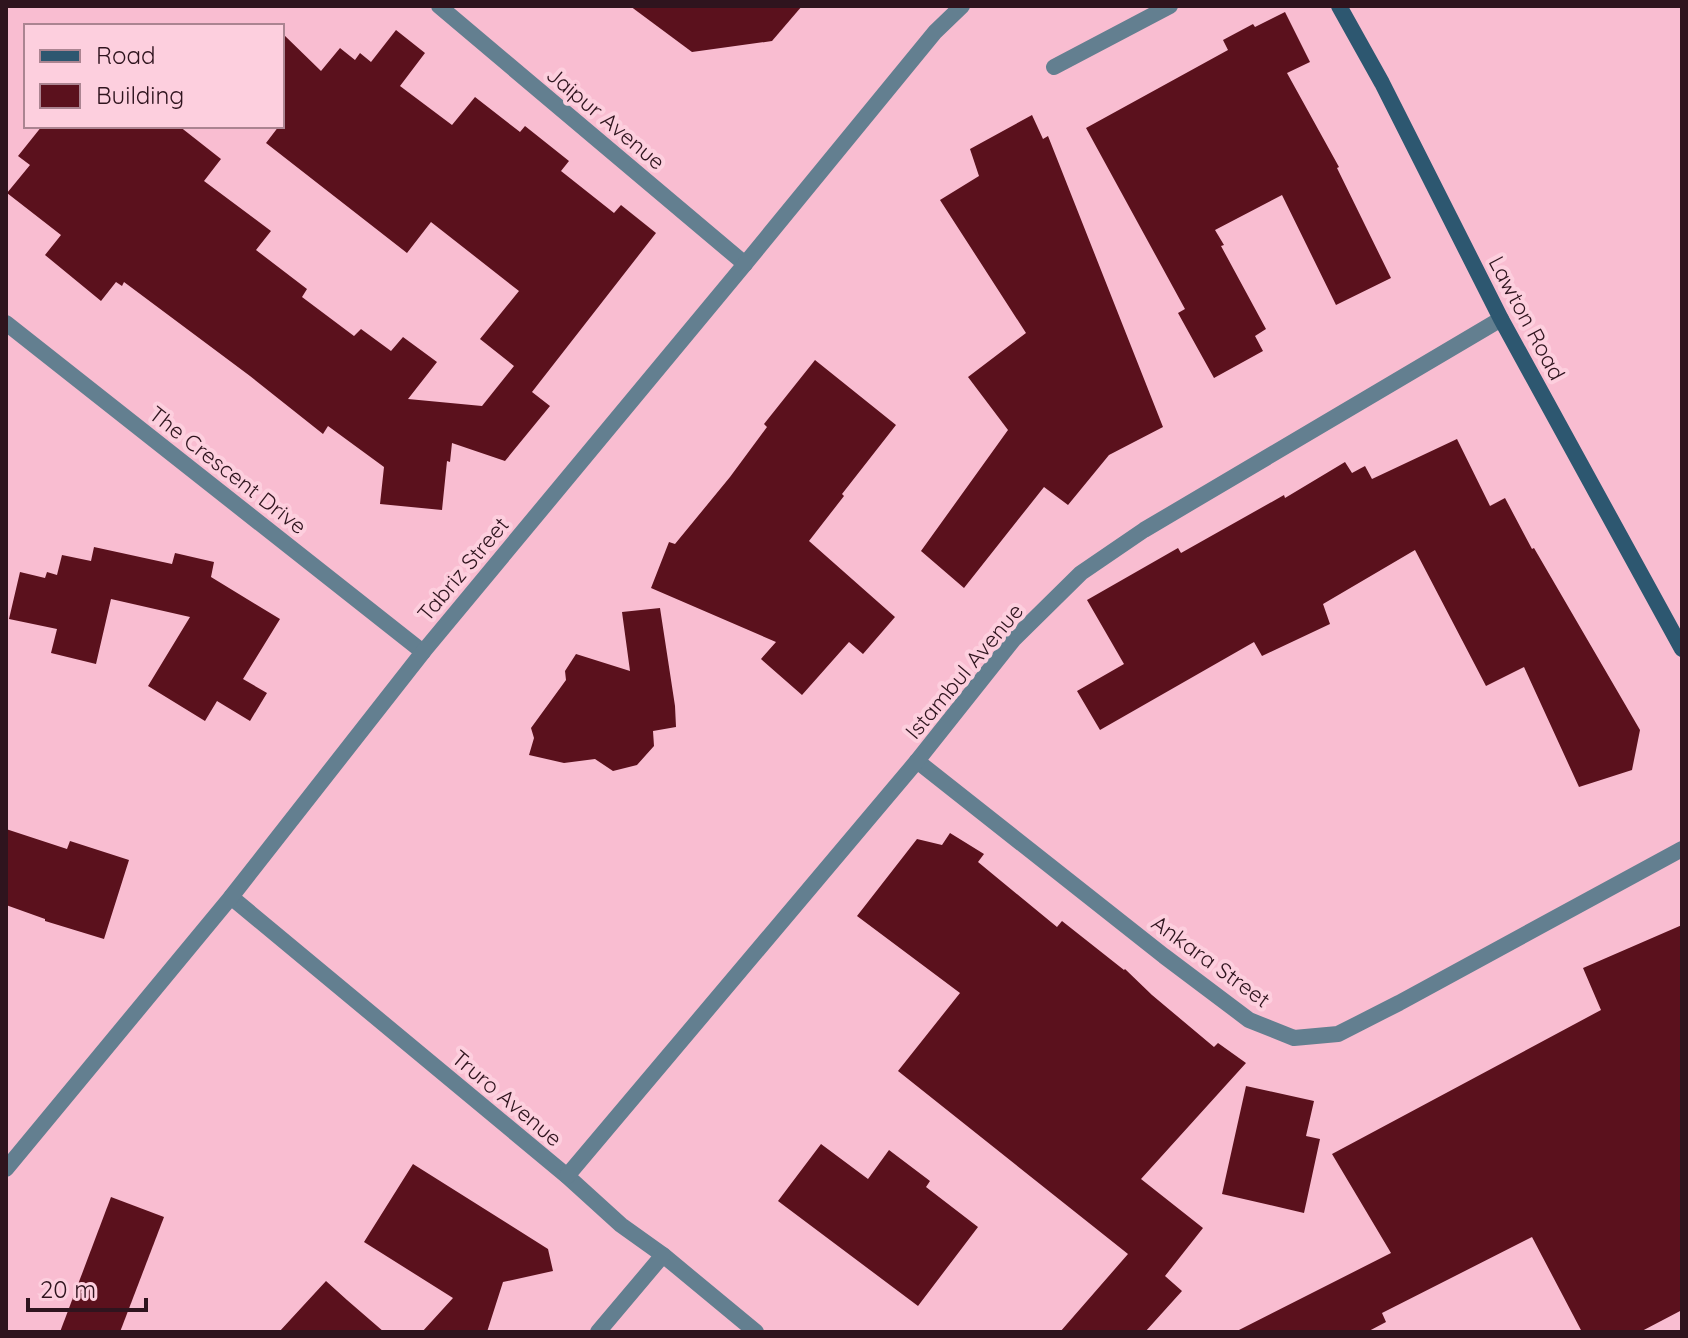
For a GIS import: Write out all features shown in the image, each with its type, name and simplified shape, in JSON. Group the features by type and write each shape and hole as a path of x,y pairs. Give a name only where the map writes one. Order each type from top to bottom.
{"street":[{"name":"Jaipur Avenue","path":"439,6 745,264"},
{"name":"Tabriz Street","path":"6,1169 231,897 423,652 935,32 962,6"},
{"path":"1054,67 1169,6"},
{"name":"Lawton Road","path":"1339,6 1382,83 1501,319 1682,649"},
{"name":"Istambul Avenue","path":"567,1176 917,761 1014,639 1081,573 1144,530 1501,319"},
{"name":"The Crescent Drive","path":"6,323 423,652"},
{"name":"Ankara Street","path":"917,761 1249,1020 1294,1038 1338,1034 1682,849"},
{"name":"Truro Avenue","path":"231,897 567,1176 621,1225 663,1255 756,1332"},
{"path":"598,1332 663,1255"}],"building":[{"path":"630,6 802,6 772,41 692,52"},
{"path":"1285,12 1310,62 1287,73 1339,167 1391,278 1336,305 1282,195 1215,230 1266,329 1255,336 1263,351 1214,378 1178,313 1185,309 1086,128 1228,50 1223,40"},
{"path":"396,30 425,53 400,86 452,125 475,97 520,132 525,126 569,161 561,171 614,213 621,205 656,233 532,392 550,406 505,461 452,443 442,510 380,504 384,467 328,426 323,434 124,282 122,286 116,282 101,301 45,255 61,235 7,193 30,165 18,156 40,128 182,128 221,159 204,181 271,231 256,250 307,289 302,297 354,336 361,329 391,351 403,337 437,362 408,399 482,406 514,366 480,339 519,291 431,222 407,253 266,143 277,128 284,128 284,35 321,71 340,48 355,60 360,53 371,62"},
{"path":"1032,115 1043,139 1048,136 1163,427 1109,455 1068,505 1044,487 964,588 921,551 1008,430 968,377 1026,333 940,200 979,176 970,149"},
{"path":"815,360 896,425 809,541 895,617 863,654 849,642 802,695 761,659 776,642 651,588 669,542 675,544 730,477 767,427 764,424"},
{"path":"1457,439 1490,506 1505,498 1640,730 1632,770 1579,787 1524,667 1486,686 1415,550 1323,604 1330,624 1262,656 1254,642 1100,730 1077,691 1124,664 1087,600 1178,548 1181,553 1284,495 1285,498 1345,462 1352,473 1365,466 1372,479"},
{"path":"94,547 172,564 175,553 214,562 211,577 280,619 243,679 267,693 250,721 217,701 205,721 148,686 190,617 111,599 96,664 51,653 57,629 9,619 20,572 45,578 47,572 57,575 62,555 91,561"},
{"path":"660,608 676,727 653,731 654,746 637,765 613,771 595,759 564,763 529,755 534,738 531,728 566,680 565,671 576,654 630,671 622,612"},
{"path":"6,829 67,849 70,841 129,860 104,939 6,905"},
{"path":"950,833 984,854 978,862 1057,927 1062,921 1125,969 1214,1047 1218,1043 1246,1063 1141,1179 1203,1228 1165,1276 1182,1291 1145,1332 1060,1332 1128,1254 898,1071 960,993 857,916 917,839 942,845"},
{"path":"1682,925 1682,1310 1640,1332 1582,1332 1532,1237 1382,1313 1386,1322 1367,1332 1235,1332 1391,1253 1332,1154 1601,1010 1583,968"},
{"path":"1246,1086 1314,1101 1306,1136 1320,1139 1304,1213 1222,1194"},
{"path":"821,1144 868,1179 889,1150 930,1181 926,1187 978,1227 918,1306 778,1201"},
{"path":"413,1164 548,1249 553,1271 503,1282 487,1332 422,1332 453,1298 364,1242"},
{"path":"111,1197 164,1217 120,1332 60,1332"},
{"path":"326,1281 347,1300 384,1332 279,1332"}]}
